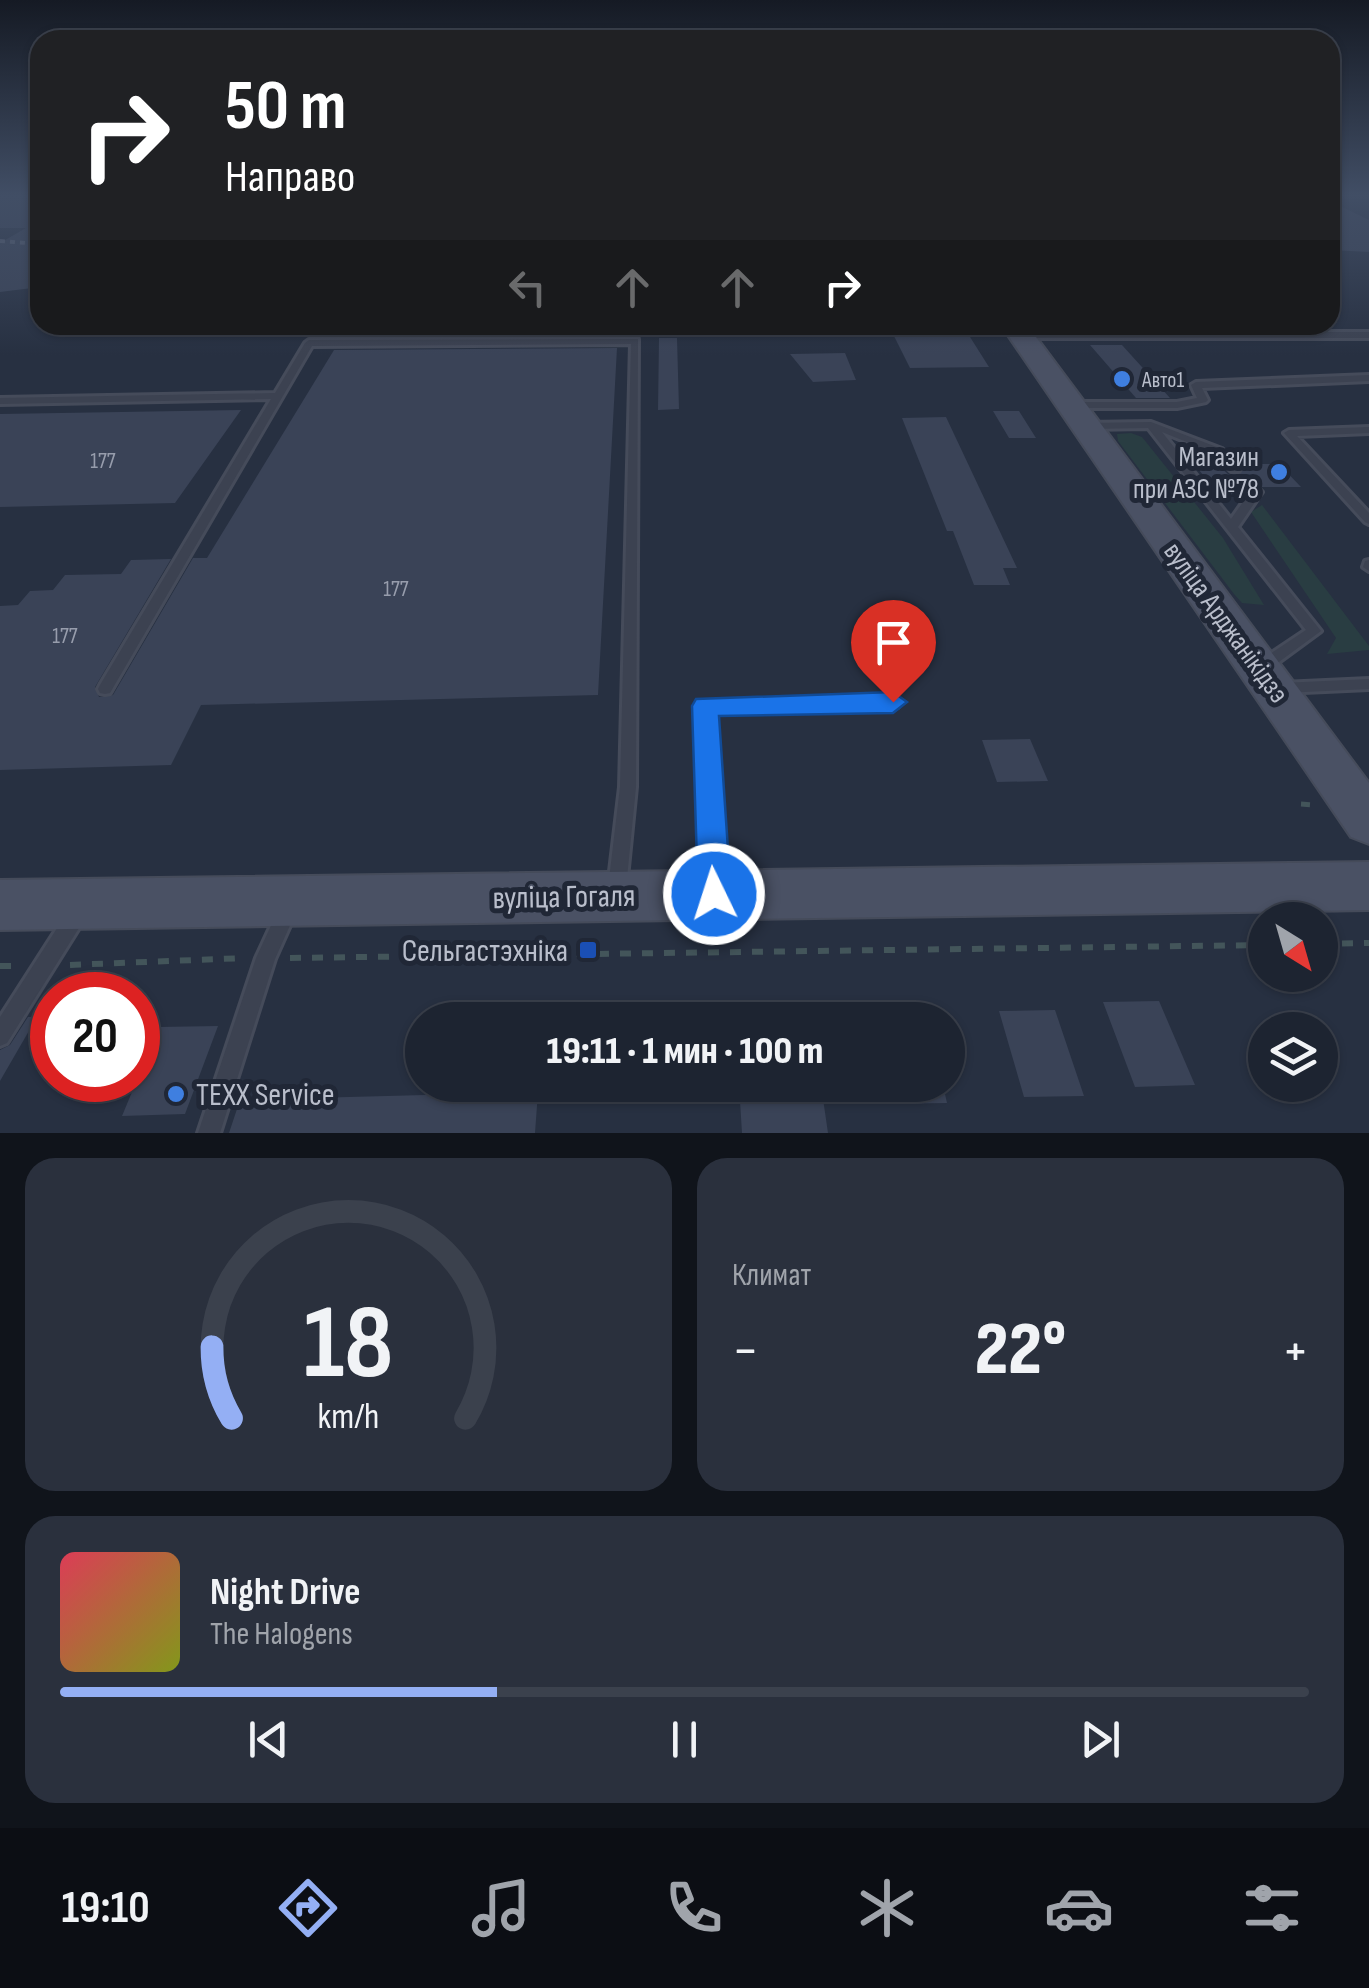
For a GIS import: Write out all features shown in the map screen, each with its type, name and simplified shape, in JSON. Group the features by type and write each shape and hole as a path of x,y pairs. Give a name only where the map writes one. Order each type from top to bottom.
{"main road":[{"name":"вуліца Арджанікідзэ","path":"1022,335 1369,822"},
{"name":"вуліца Гогаля","path":"0,904 1369,886"}],"lane":[{"path":"1340,334 1369,335"},
{"path":"105,689 309,343 621,338 636,341 628,787 616,896"},
{"path":"1079,415 1203,400 1196,384 1369,378"},
{"path":"0,402 278,396"},
{"path":"1079,415 1151,425 1218,451 1234,470"},
{"path":"1151,425 1234,525 1314,632 1268,678"},
{"path":"1369,430 1289,433 1369,520"},
{"path":"1234,525 1256,492 1244,480"},
{"path":"1268,678 1367,683"},
{"path":"714,894 705,706 893,702"},
{"path":"209,1133 266,958 293,901"},
{"path":"0,1036 83,904"}],"path":[{"path":"1338,944 1369,944"},
{"path":"0,966 266,958 1248,945"}],"green space":[{"path":"1117,434 1142,437 1223,538 1264,605 1242,603 1234,594 1118,441"},
{"path":"1262,505 1369,650 1327,654 1336,638 1251,512"}],"building":[{"path":"0,249 30,249 30,288 0,292"},
{"path":"1340,249 1369,249 1369,252 1340,251"},
{"path":"894,335 969,335 989,367 910,368"},
{"path":"659,338 677,338 679,409 658,410"},
{"path":"1090,345 1122,345 1170,398 1136,398"},
{"path":"617,348 598,695 201,705 171,765 0,770 0,606 18,605 30,591 53,590 65,575 121,574 131,560 171,559 95,687 99,697 113,695 193,558 207,558 334,350"},
{"path":"845,353 856,380 813,382 790,354"},
{"path":"241,410 175,503 0,507 0,414"},
{"path":"993,411 1019,411 1036,438 1009,438"},
{"path":"946,417 1017,568 1003,568 1010,585 974,585 953,531 947,531 902,418"},
{"path":"1186,454 1205,454 1228,474 1239,475 1234,480 1242,497 1221,497"},
{"path":"1242,464 1279,464 1301,487 1262,487 1251,475 1239,474"},
{"path":"1030,739 1048,781 997,782 982,740"},
{"path":"1159,1001 1195,1085 1135,1087 1103,1002"},
{"path":"1055,1010 1084,1096 1024,1097 999,1011"},
{"path":"30,1017 30,1029 0,1081 0,1050 10,1045"},
{"path":"218,1026 185,1114 122,1116 128,1102 160,1102 160,1027"},
{"path":"405,1096 405,1102 537,1102 535,1133 229,1133 240,1100"},
{"path":"740,1102 823,1102 828,1133 742,1133"},
{"path":"886,1102 947,1103 886,1104"}],"place":[{"name":"Авто1","path":"1122,379"},
{"name":"Магазин при АЗС №78","path":"1279,472"},
{"name":"Сельгастэхніка","path":"588,950"},
{"name":"TEXX Service","path":"176,1094"}],"route":[{"path":"714,894 705,706 893,702"}]}
